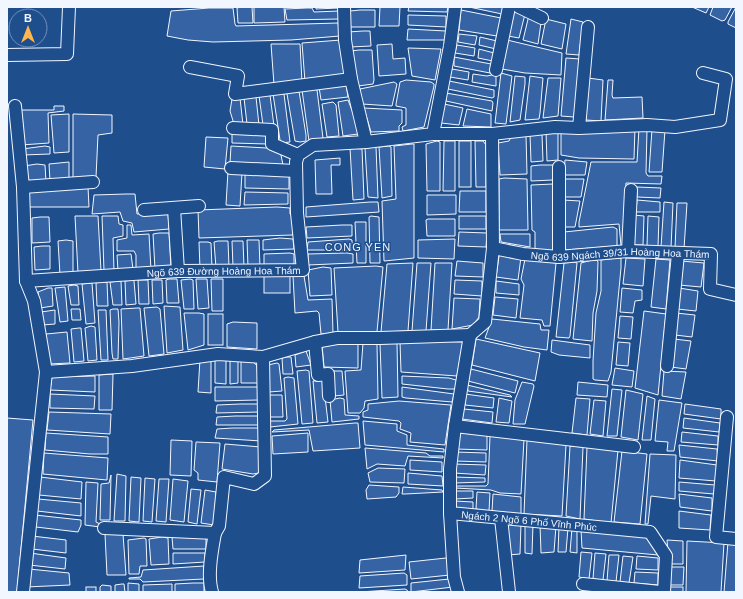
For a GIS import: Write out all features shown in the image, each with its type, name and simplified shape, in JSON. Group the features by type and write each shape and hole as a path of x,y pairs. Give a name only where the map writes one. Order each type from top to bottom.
{"lane":[{"path":"7,55 67,54 68,7"},
{"path":"344,7 345,40 351,79 366,142"},
{"path":"433,134 450,46 455,7"},
{"path":"496,70 509,7"},
{"path":"519,7 542,18"},
{"path":"579,128 588,27"},
{"path":"190,67 238,76 235,94 351,79"},
{"path":"232,128 272,130 272,144 298,155 314,145 366,142 433,134 492,134 555,127 579,128 647,125 675,127 720,120 726,79 703,73"},
{"path":"15,106 23,188 26,281 34,300 46,372 23,592"},
{"path":"46,372 132,366 218,354 263,357 315,342 337,338 470,335 485,322 494,248 492,134"},
{"name":"Ngõ 639 Đường Hoàng Hoa Thám","path":"26,281 178,272 303,270 297,213 296,171 298,155"},
{"path":"558,167 559,257"},
{"path":"231,168 296,171"},
{"path":"23,188 93,182"},
{"path":"628,251 631,190"},
{"path":"144,210 198,206"},
{"path":"174,208 178,272"},
{"name":"Ngõ 639 Ngách 39/31 Hoàng Hoa Thám","path":"494,248 523,254 559,257 628,251 711,254 710,289 736,295"},
{"path":"667,366 678,254"},
{"name":"Ngách 2 Ngõ 6 Phố Vĩnh Phúc","path":"470,335 455,426 450,469 450,513 650,532 666,556 664,592"},
{"path":"315,342 318,375 328,374 329,396"},
{"path":"212,592 210,586 212,549 215,533 220,526 224,477 254,484 265,476 263,357"},
{"path":"727,417 716,537 736,539"},
{"path":"455,426 634,447"},
{"path":"450,513 454,577 458,592"},
{"path":"501,518 509,592"},
{"path":"104,528 215,533"},
{"path":"583,584 660,592"}],"building":[{"path":"252,7 253,23 238,23 237,8"},
{"path":"254,7 284,7 285,22 254,23"},
{"path":"316,7 339,7 339,8 316,9"},
{"path":"380,7 400,7 399,26 379,26"},
{"path":"409,7 448,7 447,12 408,11"},
{"path":"469,7 503,7 502,14"},
{"path":"692,7 709,7 706,13"},
{"path":"713,7 732,7 725,20 722,21 710,15"},
{"path":"736,7 736,28 728,24 728,22"},
{"path":"233,8 236,26 338,23 340,36 291,40 213,42 188,40 167,36 171,11"},
{"path":"312,8 314,12 339,11 339,19 287,20 285,9"},
{"path":"375,10 375,27 350,27 350,11"},
{"path":"461,10 501,18 497,36 459,30"},
{"path":"513,10 525,14 519,38 508,36"},
{"path":"408,15 446,16 446,27 408,25"},
{"path":"529,15 541,23 538,44 523,40"},
{"path":"546,19 566,24 562,49 541,44"},
{"path":"571,19 583,22 579,55 566,54"},
{"path":"408,29 446,31 445,40 407,40"},
{"path":"370,31 371,46 350,47 348,32"},
{"path":"459,34 477,36 475,45 458,42"},
{"path":"480,37 497,41 496,49 479,45"},
{"path":"341,40 345,77 305,82 302,43"},
{"path":"507,40 562,53 561,75 525,73 502,69"},
{"path":"271,44 300,44 302,82 274,85"},
{"path":"392,44 393,59 405,58 406,74 379,76 377,45"},
{"path":"457,45 475,48 474,56 455,53"},
{"path":"408,48 441,49 435,80 412,76"},
{"path":"479,49 494,53 493,61 478,58"},
{"path":"372,50 373,84 358,86 351,51"},
{"path":"454,57 491,64 490,73 454,66"},
{"path":"566,58 580,59 574,117 561,116"},
{"path":"452,69 469,72 468,80 450,77"},
{"path":"501,73 512,76 506,124 495,123"},
{"path":"473,74 487,76 496,74 496,86 472,82"},
{"path":"515,76 525,77 525,84 520,120 510,122"},
{"path":"530,76 543,78 540,113 539,119 525,120"},
{"path":"548,78 561,78 558,116 543,118"},
{"path":"588,78 603,80 601,121 586,120"},
{"path":"406,80 431,82 434,86 424,127 403,131 402,127 406,125 406,108 396,106 396,104 400,82"},
{"path":"608,80 613,80 613,98 642,97 643,118 605,120"},
{"path":"449,81 494,90 494,97 492,98 448,89"},
{"path":"394,82 397,84 392,106 362,104 360,89"},
{"path":"346,84 348,97 321,100 319,87"},
{"path":"313,88 317,90 323,138 309,141 302,90"},
{"path":"299,91 306,135 306,141 300,142 295,141 287,94 288,92"},
{"path":"446,93 492,101 492,111 446,101"},
{"path":"273,94 284,94 290,142 281,143"},
{"path":"270,95 274,126 263,125 259,96"},
{"path":"256,97 259,125 247,124 244,98"},
{"path":"240,98 243,125 234,124 230,111 232,99"},
{"path":"348,100 356,121 358,134 343,136 338,102"},
{"path":"333,102 336,105 339,136 327,137 322,104"},
{"path":"444,104 463,108 459,125 441,123"},
{"path":"54,106 64,106 64,111 48,113 49,143 21,145 20,110 54,110"},
{"path":"364,108 402,110 402,123 399,126 399,131 371,132"},
{"path":"467,109 491,114 491,127 463,126"},
{"path":"69,114 69,152 54,153 51,115"},
{"path":"73,114 112,115 112,133 98,135 96,177 73,179"},
{"path":"635,128 634,159 579,158 561,155 561,132"},
{"path":"639,128 647,129 646,173 648,176 662,176 661,184 626,183 623,244 621,246 619,224 579,227 579,222 591,162 637,162"},
{"path":"652,129 665,130 662,172 649,172"},
{"path":"232,132 267,134 267,144 232,143"},
{"path":"546,132 558,132 558,160 547,161"},
{"path":"530,134 542,134 543,161 531,162"},
{"path":"512,135 526,135 527,174 500,175 498,143 509,141"},
{"path":"206,137 228,138 225,169 204,167"},
{"path":"437,141 440,142 440,191 427,191 426,144"},
{"path":"444,141 455,141 455,191 443,191"},
{"path":"459,141 471,141 471,187 459,187"},
{"path":"475,141 483,141 486,145 486,187 476,187"},
{"path":"414,144 414,258 384,261 382,201 396,199 394,146"},
{"path":"45,146 50,147 50,154 23,155 22,149"},
{"path":"231,146 280,150 283,165 230,163"},
{"path":"376,147 378,198 368,197 365,148"},
{"path":"379,147 391,147 392,196 382,198"},
{"path":"350,148 362,149 364,199 353,200"},
{"path":"340,158 340,165 331,165 332,194 316,194 315,160"},
{"path":"565,160 587,162 585,175 564,175"},
{"path":"69,162 69,179 50,181 49,164"},
{"path":"37,164 45,165 46,182 26,183 24,166"},
{"path":"553,165 553,180 531,181 531,166"},
{"path":"228,171 242,173 240,206 226,205"},
{"path":"245,173 289,175 289,189 245,188"},
{"path":"499,179 527,179 528,230 499,230"},
{"path":"564,179 584,179 581,197 563,197"},
{"path":"553,184 553,252 535,249 535,232 532,230 531,185"},
{"path":"88,187 89,207 29,207 29,192"},
{"path":"637,187 661,188 660,198 637,197"},
{"path":"460,191 486,191 486,212 459,212"},
{"path":"245,192 288,193 288,204 244,205"},
{"path":"135,194 137,214 168,213 169,229 134,232 132,223 123,221 120,212 92,214 94,195"},
{"path":"427,195 456,195 456,214 427,215"},
{"path":"563,200 580,201 575,227 563,227"},
{"path":"637,200 660,202 660,212 636,212"},
{"path":"378,202 379,212 306,217 306,207"},
{"path":"664,202 673,203 671,248 661,247"},
{"path":"677,203 687,203 684,249 675,248"},
{"path":"277,207 290,208 290,214 293,216 293,235 199,238 198,210"},
{"path":"634,215 644,216 643,245 633,245"},
{"path":"75,216 98,216 101,271 78,273"},
{"path":"102,216 118,216 119,224 123,225 123,236 113,238 114,271 104,271"},
{"path":"459,216 486,216 486,229 459,229"},
{"path":"648,216 659,217 658,247 647,246"},
{"path":"49,217 50,242 32,243 32,218"},
{"path":"369,217 379,217 380,263 370,263"},
{"path":"455,219 455,236 427,236 426,220"},
{"path":"355,222 366,222 366,263 357,263"},
{"path":"127,225 131,225 132,235 149,234 151,270 136,270 136,255 134,251 117,251 117,240 127,238"},
{"path":"352,225 352,236 307,238 306,227"},
{"path":"613,227 617,229 617,246 565,250 564,232"},
{"path":"459,232 487,233 486,247 458,246"},
{"path":"169,233 171,268 155,269 153,234"},
{"path":"500,234 530,234 530,247 501,242"},
{"path":"280,238 293,239 294,249 263,250 263,240"},
{"path":"455,239 454,259 418,258 418,240"},
{"path":"247,240 259,240 260,267 248,267"},
{"path":"352,240 352,250 307,250 308,242"},
{"path":"58,241 73,241 73,273 60,275"},
{"path":"228,241 229,267 216,268 214,242"},
{"path":"232,241 243,241 244,267 233,267"},
{"path":"199,242 211,243 212,268 200,269"},
{"path":"50,246 50,269 35,270 34,247"},
{"path":"131,254 133,269 118,271 117,255"},
{"path":"264,254 294,254 294,265 264,266"},
{"path":"308,254 353,254 353,263 308,265"},
{"path":"501,254 521,257 518,280 496,277 499,256"},
{"path":"621,258 621,268 611,372 608,381 595,380 593,379 593,361 596,313 601,291 601,260"},
{"path":"626,258 645,259 643,286 623,284"},
{"path":"525,259 556,263 550,326 544,326 542,320 520,318 524,285 521,279"},
{"path":"656,259 670,260 666,309 651,307"},
{"path":"597,260 598,262 592,341 573,339 581,263"},
{"path":"457,261 483,263 483,277 455,276"},
{"path":"681,261 704,263 701,287 679,285"},
{"path":"413,263 408,331 381,332 387,264"},
{"path":"417,263 431,263 426,331 412,331"},
{"path":"435,263 452,263 448,330 431,330"},
{"path":"564,263 577,263 570,336 569,338 556,337"},
{"path":"323,267 331,268 332,295 310,296 308,270"},
{"path":"383,267 377,332 338,332 334,268"},
{"path":"264,276 290,276 290,293 264,293"},
{"path":"293,276 304,276 308,300 332,299 333,333 321,334 319,313 317,311 295,313"},
{"path":"177,279 179,303 167,303 166,280"},
{"path":"196,279 207,279 209,308 198,309"},
{"path":"211,279 223,279 223,311 212,311"},
{"path":"133,280 136,304 126,305 125,281"},
{"path":"138,280 148,280 149,304 139,304"},
{"path":"152,280 162,280 163,303 153,304"},
{"path":"181,280 193,280 194,309 184,309"},
{"path":"455,280 482,281 482,296 454,294"},
{"path":"121,281 122,305 113,305 110,282"},
{"path":"496,281 519,284 519,295 496,293"},
{"path":"107,282 108,306 97,306 96,283"},
{"path":"92,283 95,323 86,324 82,284"},
{"path":"68,286 78,286 79,305 71,305"},
{"path":"65,287 68,321 60,322 55,288"},
{"path":"52,288 53,306 40,308 38,292"},
{"path":"622,288 642,290 642,300 635,301 633,313 620,312"},
{"path":"679,288 698,291 696,311 677,309"},
{"path":"495,297 518,299 516,318 493,315"},
{"path":"454,298 480,299 479,317 473,325 452,329"},
{"path":"164,306 180,307 183,350 167,353"},
{"path":"157,307 160,309 164,354 149,356 144,308"},
{"path":"140,308 144,356 123,359 121,309"},
{"path":"71,309 80,309 81,320 72,320"},
{"path":"118,309 118,359 113,359 112,353 110,310"},
{"path":"55,310 55,324 42,325 41,312"},
{"path":"98,310 106,310 108,360 101,360"},
{"path":"644,311 666,314 658,395 635,388"},
{"path":"184,313 204,314 204,345 188,350"},
{"path":"676,313 695,315 692,337 675,335"},
{"path":"208,314 223,314 223,345 208,345"},
{"path":"620,316 633,317 631,339 618,338"},
{"path":"492,319 540,324 541,330 549,330 547,350 524,347 485,338"},
{"path":"233,322 257,323 257,349 227,347 227,324"},
{"path":"91,326 95,327 97,360 88,361 85,328"},
{"path":"81,328 84,361 74,362 71,329"},
{"path":"67,332 70,363 48,364 46,334"},
{"path":"476,339 540,353 535,381 472,365"},
{"path":"674,339 691,341 686,369 671,367"},
{"path":"552,340 590,345 590,358 559,355 551,352"},
{"path":"400,342 463,342 457,376 401,372"},
{"path":"618,342 630,343 628,366 616,365"},
{"path":"358,343 358,368 324,367 322,345"},
{"path":"363,343 377,344 378,399 365,401 364,408 360,413 348,413 345,371 361,370"},
{"path":"397,343 398,397 382,398 380,344"},
{"path":"306,351 311,365 296,367 295,355"},
{"path":"291,357 293,374 283,374 282,358"},
{"path":"200,359 211,359 211,393 198,392"},
{"path":"215,359 226,359 226,384 215,383"},
{"path":"230,360 238,360 238,383 230,384"},
{"path":"241,360 252,360 257,366 259,383 241,383"},
{"path":"279,364 282,391 269,392 268,365"},
{"path":"615,368 634,371 632,387 612,385"},
{"path":"471,369 518,381 515,393 468,381"},
{"path":"297,371 309,371 313,423 302,424"},
{"path":"332,371 342,371 344,395 334,396"},
{"path":"664,371 686,372 681,399 662,396"},
{"path":"113,374 112,410 99,410 99,375"},
{"path":"95,376 95,392 50,390 52,377"},
{"path":"402,376 449,378 456,380 457,382 455,389 402,384"},
{"path":"284,378 294,378 298,424 270,427 270,421 285,421 287,419"},
{"path":"323,380 328,422 317,423 313,381"},
{"path":"522,382 533,384 534,386 525,424 513,424 515,400"},
{"path":"578,382 608,385 607,397 577,395"},
{"path":"467,385 510,395 512,397 468,391"},
{"path":"215,387 259,387 259,400 215,401"},
{"path":"402,387 454,394 452,402 406,398 402,397"},
{"path":"612,389 622,390 617,436 607,436"},
{"path":"626,390 643,394 638,440 621,437"},
{"path":"50,394 95,396 94,409 50,408"},
{"path":"465,394 494,398 493,408 465,405"},
{"path":"269,395 282,395 283,417 269,417"},
{"path":"647,396 655,399 651,440 642,440"},
{"path":"340,398 344,399 345,415 359,416 359,419 332,422 330,400"},
{"path":"499,398 512,401 509,423 496,422"},
{"path":"576,398 590,399 587,435 572,433"},
{"path":"594,400 606,401 603,436 590,434"},
{"path":"659,400 682,403 674,451 667,451 668,442 655,441"},
{"path":"399,401 451,405 445,445 410,442 411,433 400,429 401,423 399,421 363,417 363,412 368,410 368,404"},
{"path":"260,404 260,412 216,413 217,405"},
{"path":"685,404 721,409 721,419 684,414"},
{"path":"464,409 493,412 492,423 462,419"},
{"path":"49,412 111,414 110,434 47,430"},
{"path":"259,416 260,425 216,425 217,417"},
{"path":"7,418 33,420 17,592 7,592"},
{"path":"684,418 720,423 719,432 683,428"},
{"path":"363,421 397,424 397,431 407,435 407,445 444,449 444,452 365,445"},
{"path":"358,423 360,448 313,451 309,430 272,432 274,430"},
{"path":"261,428 261,441 215,438 217,429"},
{"path":"682,432 718,436 718,445 681,442"},
{"path":"46,433 108,437 108,454 45,450"},
{"path":"308,433 308,452 273,454 272,436"},
{"path":"459,433 487,435 487,450 456,449"},
{"path":"490,436 524,439 521,494 500,493 491,490 455,488 455,486 486,486 488,484"},
{"path":"171,440 192,441 191,476 170,475"},
{"path":"527,440 566,445 562,516 524,514"},
{"path":"196,442 220,443 217,482 198,480 198,473 194,470"},
{"path":"225,444 261,447 259,473 253,474 222,469"},
{"path":"679,445 717,449 718,461 680,457"},
{"path":"570,446 583,447 580,519 566,516"},
{"path":"587,447 618,450 611,523 584,519"},
{"path":"365,448 426,453 430,456 443,456 443,458 408,456 405,466 377,464 367,469"},
{"path":"622,451 647,454 640,524 614,522"},
{"path":"455,452 486,453 486,462 455,461"},
{"path":"44,453 108,458 107,480 43,474"},
{"path":"650,454 676,455 675,499 651,496 648,524 645,524"},
{"path":"410,460 442,462 442,472 410,470"},
{"path":"680,460 717,465 716,481 679,478"},
{"path":"454,464 486,465 485,475 454,473"},
{"path":"378,468 405,469 404,483 370,482 368,473"},
{"path":"408,473 442,476 443,486 408,484"},
{"path":"117,474 126,476 125,521 114,521"},
{"path":"111,475 110,520 100,520 101,484 109,483"},
{"path":"40,477 82,482 81,499 39,495"},
{"path":"131,477 141,478 139,522 129,521"},
{"path":"454,477 485,478 485,482 454,483"},
{"path":"145,478 155,479 152,522 143,521"},
{"path":"159,479 169,479 166,522 156,521"},
{"path":"173,479 188,481 184,522 170,520"},
{"path":"86,482 98,483 96,522 100,524 100,527 85,525"},
{"path":"679,482 715,485 714,494 679,491"},
{"path":"369,485 399,487 399,493 396,497 367,499 366,490"},
{"path":"403,487 442,490 443,492 402,494"},
{"path":"191,489 201,490 197,524 188,522"},
{"path":"205,490 216,492 214,525 201,523"},
{"path":"455,491 473,491 473,498 455,499"},
{"path":"477,492 490,493 489,511 476,509"},
{"path":"493,494 521,497 521,514 492,511"},
{"path":"679,494 712,498 712,511 680,507"},
{"path":"38,499 81,503 81,516 37,511"},
{"path":"455,501 473,502 473,509 455,508"},
{"path":"679,511 711,515 710,530 679,528"},
{"path":"35,515 81,520 81,525 78,532 36,527 34,526"},
{"path":"505,522 521,524 520,554 508,555"},
{"path":"525,524 533,524 532,554 525,553"},
{"path":"540,525 556,526 554,552 541,553"},
{"path":"559,526 568,528 566,552 558,552"},
{"path":"572,528 577,530 577,553 570,552"},
{"path":"581,530 647,537 653,543 658,555 582,548"},
{"path":"105,534 123,534 126,575 107,575"},
{"path":"32,536 66,540 66,553 32,549"},
{"path":"162,537 168,538 169,564 151,565 149,539"},
{"path":"172,537 206,538 206,549 173,549"},
{"path":"146,539 147,566 140,566 139,574 129,574 128,540"},
{"path":"667,540 683,541 683,564 669,564"},
{"path":"687,541 724,543 721,592 686,592"},
{"path":"728,542 736,543 736,592 724,592"},
{"path":"581,552 592,553 589,579 579,577"},
{"path":"30,553 66,558 65,569 29,565"},
{"path":"173,553 205,553 205,562 173,564"},
{"path":"595,553 606,554 603,580 593,579"},
{"path":"406,555 405,570 359,573 360,560"},
{"path":"609,555 619,555 616,582 607,581"},
{"path":"623,556 633,557 629,583 620,582"},
{"path":"637,556 658,558 658,570 636,569"},
{"path":"446,558 449,559 450,575 411,579 409,562"},
{"path":"204,566 204,579 143,582 140,579 129,579 141,577 143,570"},
{"path":"669,567 684,567 683,585 669,585"},
{"path":"29,569 69,573 70,585 26,587"},
{"path":"635,572 658,573 658,585 634,583"},
{"path":"404,573 407,575 407,585 359,588 360,576"},
{"path":"449,579 453,587 411,592 411,583"},
{"path":"128,583 139,584 139,592 128,592"},
{"path":"204,583 204,592 175,592 175,584"},
{"path":"124,584 125,592 115,592 115,585"},
{"path":"172,584 172,592 143,592 143,585"},
{"path":"102,585 111,586 111,592 100,592 100,587"},
{"path":"86,587 96,587 96,592 86,592"},
{"path":"669,587 683,587 683,592 669,592"},
{"path":"405,589 408,592 359,592"}],"district":[{"name":"CONG YEN","path":"358,247"}]}
